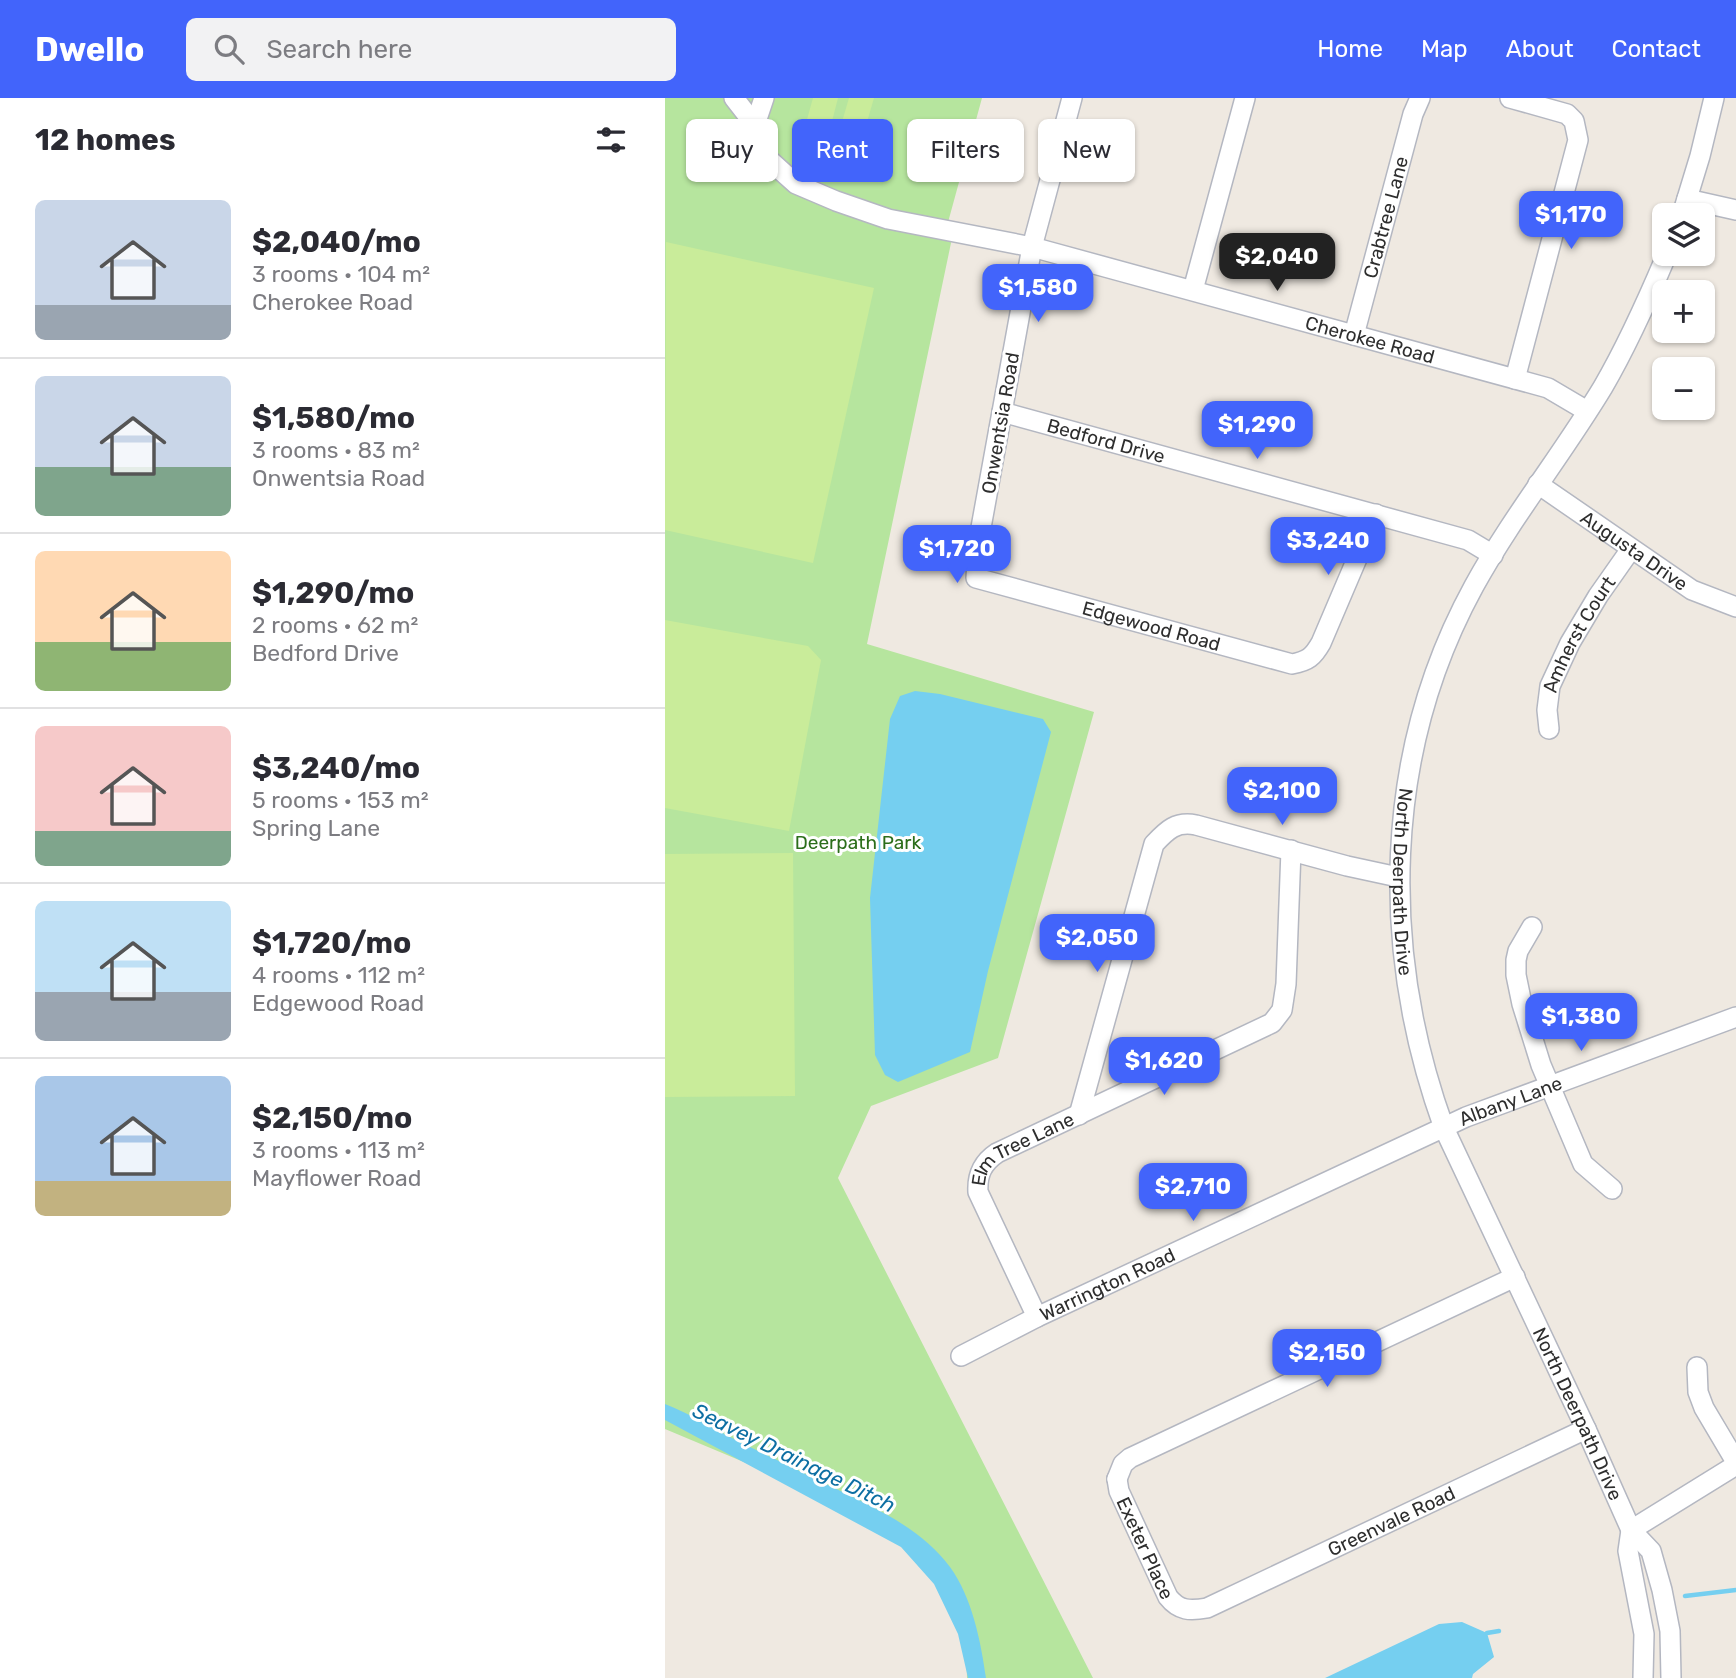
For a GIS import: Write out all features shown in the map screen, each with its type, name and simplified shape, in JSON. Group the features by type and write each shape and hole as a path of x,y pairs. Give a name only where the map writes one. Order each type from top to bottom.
{"street":[{"name":"Cherokee Road","path":"734,98 750,119"},
{"path":"756,119 764,98"},
{"name":"Onwentsia Road","path":"997,585 976,578 978,544 1032,247 1072,98"},
{"path":"1193,290 1245,98"},
{"name":"Crabtree Lane","path":"1354,335 1413,114 1420,98"},
{"path":"1510,98 1567,114 1574,121 1579,140 1515,379"},
{"path":"1686,203 1714,98"},
{"name":"Cherokee Road","path":"778,168 796,184 886,218 1032,247 1193,290 1548,388 1587,411"},
{"path":"1715,209 1736,210"},
{"name":"North Deerpath Drive","path":"1662,266 1642,313 1603,386 1493,555 1455,625 1431,682 1422,713 1406,785 1398,877 1400,923 1412,1020 1434,1100 1444,1128 1631,1530 1651,1551 1670,1631 1671,1678"},
{"name":"Bedford Drive","path":"1002,412 1468,540 1493,555"},
{"name":"Augusta Drive","path":"1538,484 1692,590 1736,607"},
{"name":"Edgewood Road","path":"997,585 1292,664 1314,656 1376,514"},
{"name":"Amherst Court","path":"1549,729 1547,696 1555,675 1570,643 1598,596 1632,549"},
{"path":"1079,1115 1154,844 1165,822 1196,824 1398,877"},
{"name":"Elm Tree Lane","path":"1037,1317 978,1192 973,1171 997,1153 1272,1023 1278,1017 1282,1010 1286,984 1291,850"},
{"path":"1532,927 1518,951 1516,975 1522,1004 1550,1086 1583,1164 1612,1189"},
{"name":"Albany Lane","path":"1444,1128 1466,1117 1736,1017"},
{"name":"Warrington Road","path":"961,1356 1037,1317 1444,1128"},
{"name":"Exeter Place","path":"1186,1615 1168,1597 1110,1476 1130,1458 1515,1278"},
{"path":"1631,1530 1736,1463 1704,1408 1698,1392 1697,1367"},
{"name":"Greenvale Road","path":"1186,1615 1586,1429"},
{"name":"North Deerpath Drive","path":"1631,1530 1628,1551 1644,1634 1643,1678"}],"green space":[{"name":"Deerpath Park","path":"665,98 982,98 976,119 907,119 907,182 959,182 947,226 951,243 867,644 1094,712 998,1058 871,1106 838,1178 1093,1678 967,1678 966,1638 940,1577 904,1539 770,1473 665,1429"},
{"path":"813,98 838,98 833,119 807,119"},
{"path":"849,98 874,98 868,119 843,119"},
{"path":"666,242 874,288 813,563 665,530"},
{"path":"665,620 808,646 821,660 789,831 665,808"},
{"path":"793,853 795,1096 665,1097 665,854"}],"water":[{"path":"915,691 940,694 1043,719 1051,732 988,971 970,1052 898,1082 885,1075 875,1055 870,898 890,719 900,696"},
{"path":"665,1404 880,1511 926,1541 950,1567 964,1592 978,1635 986,1678 968,1678 958,1634 934,1584 901,1547 665,1420"},
{"path":"1462,1622 1487,1633 1494,1657 1473,1674 1472,1678 1325,1678 1439,1624"}],"waterway":[{"path":"1685,1596 1736,1590"},
{"path":"1487,1633 1499,1631"}],"water label":[{"name":"Seavey Drainage Ditch","path":"794,1458"}]}
